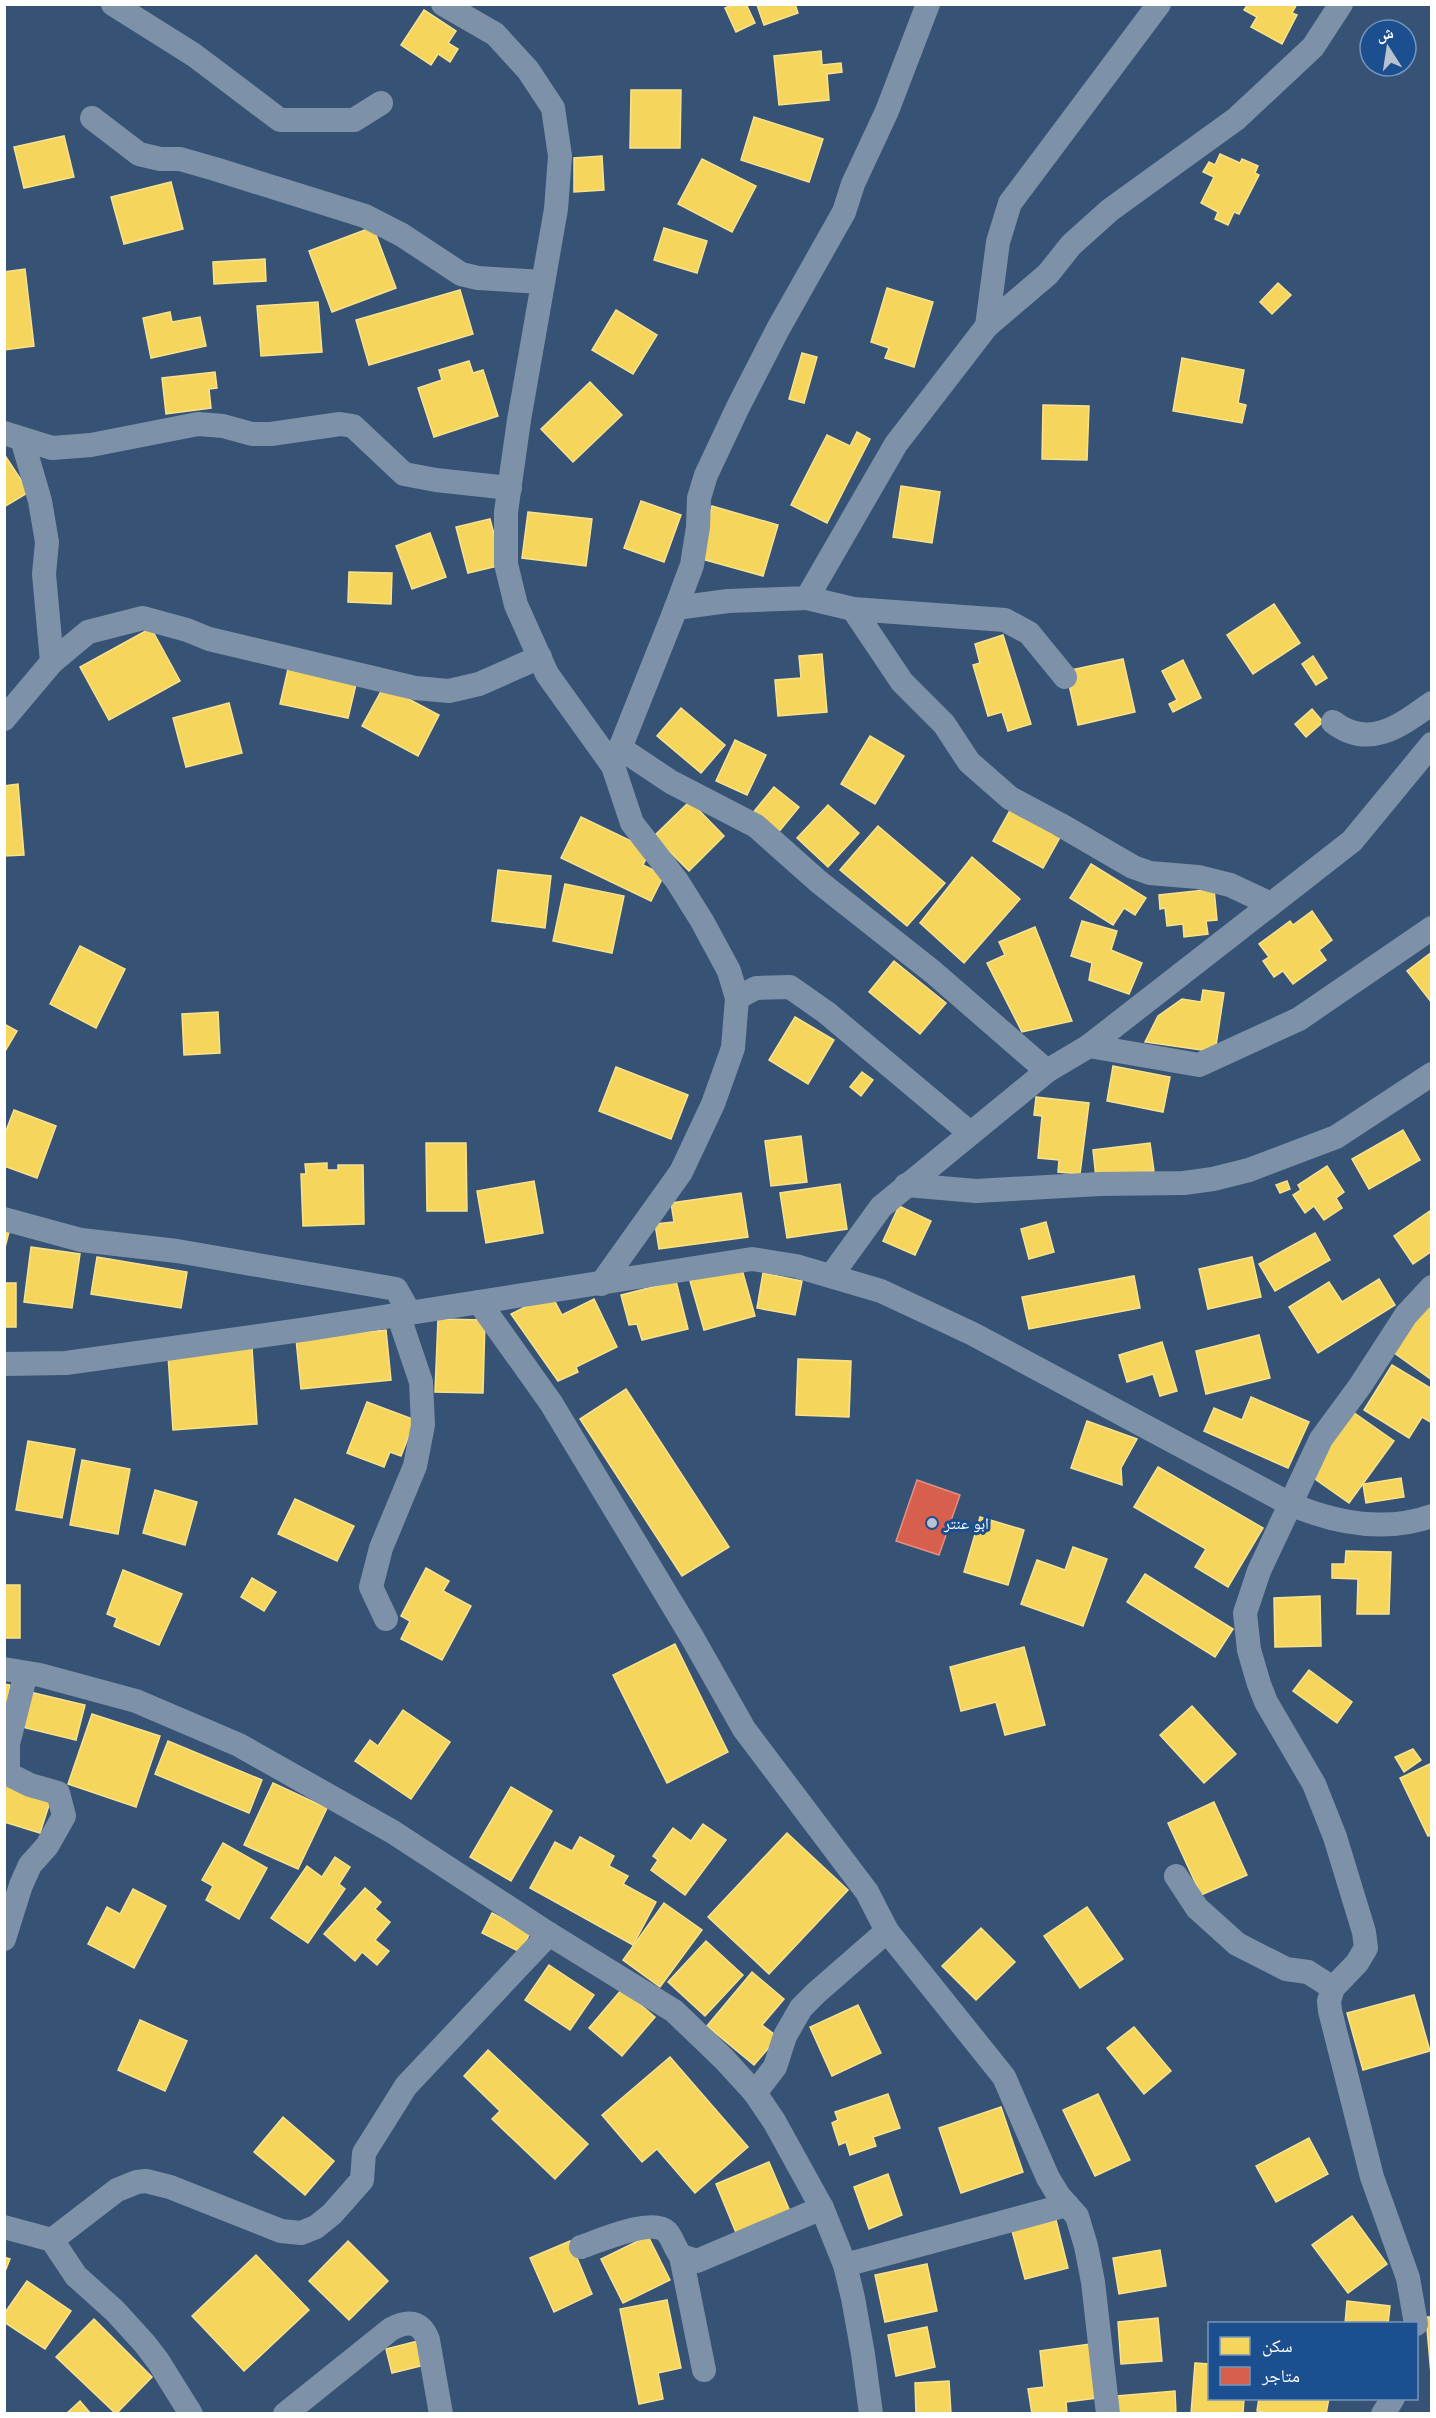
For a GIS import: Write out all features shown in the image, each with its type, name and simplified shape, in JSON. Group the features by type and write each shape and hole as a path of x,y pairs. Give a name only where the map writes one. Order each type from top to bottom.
{"street":[{"path":"113,4 194,55 280,120 354,120 381,103"},
{"path":"443,4 495,34 528,70 553,108 560,156 556,209 542,282 506,512 506,564 516,604 547,674 617,757 756,826 819,882 933,972 1047,1071"},
{"path":"601,1284 681,1172 714,1104 733,1048 736,998 729,971 702,921 677,880 632,823 617,757 692,565 698,526 699,498 706,475 768,349 844,212 853,184 887,111 928,4"},
{"path":"987,326 998,242 1010,203 1159,4"},
{"path":"807,598 896,444 987,326 1048,274 1071,245 1110,210 1236,119 1313,47 1341,4"},
{"path":"92,118 139,154 160,159 180,159 365,216 402,235 461,274 478,278 542,282"},
{"path":"13,436 52,448 91,446 198,424 223,426 252,434 271,434 340,424 353,426 404,474 510,488"},
{"path":"13,436 40,501 47,542 44,573 52,662"},
{"path":"676,608 728,601 807,598 853,609 1005,620 1029,633 1065,677"},
{"path":"853,609 902,682 945,724 969,762 1010,798 1133,867 1150,873 1198,877 1219,882 1271,904"},
{"path":"4,719 52,662 88,632 143,618 221,642 415,688 449,691 479,684 540,657"},
{"path":"1333,722 1344,731 1358,736 1378,734 1400,724 1431,703"},
{"path":"831,1276 880,1207 906,1185 1047,1071 1089,1046 1352,841 1431,744"},
{"path":"1089,1046 1199,1065 1299,1019 1431,928"},
{"path":"736,998 756,988 790,987 827,1013 970,1133"},
{"path":"906,1185 976,1191 1100,1184 1184,1183 1214,1179 1249,1170 1336,1137 1431,1074"},
{"path":"4,1219 81,1240 177,1251 396,1288 421,1382 423,1425 415,1466 381,1548 371,1587 386,1619"},
{"path":"4,1365 66,1363 601,1284 752,1259 796,1266 881,1291 973,1334 1290,1504 1322,1517 1383,1525 1406,1523 1431,1515"},
{"path":"1416,2322 1408,2278 1372,2177 1330,2011 1329,2001 1333,1988 1362,1956 1366,1948 1364,1932 1335,1837 1314,1784 1266,1702 1254,1669 1245,1632 1245,1613 1251,1592 1321,1438 1360,1386 1406,1315 1431,1287"},
{"path":"479,1302 551,1403 692,1637 744,1730 867,1892 887,1930 1004,2077 1053,2187 1077,2216 1093,2282 1108,2414"},
{"path":"4,1939 21,1885 30,1865 46,1846 64,1816 58,1793 30,1785 8,1774 8,1744 15,1671 136,1701 239,1745 393,1832 549,1934 674,2011 724,2059 755,2093 774,2121 822,2208 844,2265 860,2332 871,2414"},
{"path":"1176,1876 1197,1908 1237,1944 1286,1969 1308,1972 1333,1988"},
{"path":"755,2093 775,2067 790,2026 807,2000 887,1930"},
{"path":"52,2240 117,2190 137,2182 147,2181 170,2187 281,2231 301,2233 316,2227 332,2214 362,2180 364,2153 405,2086 549,1934"},
{"path":"844,2265 1067,2205"},
{"path":"681,2256 689,2260 700,2260 822,2208"},
{"path":"581,2247 653,2226 662,2228 668,2233 681,2256 704,2370"},
{"path":"4,2227 52,2240 76,2276 116,2311 151,2353 192,2414"},
{"path":"285,2414 392,2329 413,2322 425,2332 428,2340 441,2414"},
{"path":"1383,2414 1392,2400"}],"building: سكن":[{"path":"733,4 746,4 755,23 736,32 725,8"},
{"path":"795,4 798,13 764,25 757,5"},
{"path":"1248,4 1297,4 1292,13 1297,15 1282,44 1251,27 1257,17 1244,10"},
{"path":"424,10 456,31 448,43 458,49 450,62 438,54 431,65 401,45"},
{"path":"821,51 822,65 841,63 842,72 827,74 829,100 779,105 774,56"},
{"path":"631,90 681,90 680,148 630,148"},
{"path":"754,117 823,139 809,182 741,160"},
{"path":"64,136 74,177 24,188 14,147"},
{"path":"1220,154 1240,163 1242,159 1258,166 1255,173 1259,175 1239,214 1234,212 1228,225 1215,219 1218,212 1201,203 1214,177 1203,172 1209,162 1215,165"},
{"path":"602,156 604,190 574,192 574,158"},
{"path":"702,159 756,186 732,232 678,204"},
{"path":"171,182 183,229 124,244 111,197"},
{"path":"373,227 396,288 332,312 309,251"},
{"path":"664,228 707,241 697,273 654,260"},
{"path":"265,259 266,281 214,284 213,262"},
{"path":"25,269 34,346 4,350 4,272"},
{"path":"1278,283 1291,295 1272,314 1260,302"},
{"path":"887,288 933,302 914,367 885,358 889,348 871,342"},
{"path":"460,290 473,334 369,365 356,320"},
{"path":"318,302 322,352 261,356 257,306"},
{"path":"616,310 657,335 633,374 592,350"},
{"path":"170,312 172,322 200,317 206,346 151,358 143,318"},
{"path":"802,353 817,357 804,403 789,399"},
{"path":"1182,358 1244,370 1238,403 1246,405 1242,423 1173,411"},
{"path":"469,361 473,373 483,370 498,416 434,437 418,388 442,380 439,370"},
{"path":"215,372 217,388 209,389 211,408 166,414 162,378"},
{"path":"590,382 622,415 573,462 541,429"},
{"path":"1043,405 1089,406 1087,460 1042,459"},
{"path":"857,432 870,439 827,523 791,505 827,435 850,446"},
{"path":"4,454 29,492 4,507"},
{"path":"901,486 940,492 932,543 893,537"},
{"path":"641,501 681,515 664,562 624,548"},
{"path":"712,506 778,525 763,576 698,558"},
{"path":"528,512 592,519 586,566 522,558"},
{"path":"490,519 502,565 468,573 456,527"},
{"path":"430,533 446,577 412,589 396,546"},
{"path":"349,572 392,573 391,604 348,602"},
{"path":"1274,604 1300,643 1253,674 1227,635"},
{"path":"151,628 180,681 109,720 80,667"},
{"path":"1003,635 1031,724 1008,731 1002,712 988,716 973,665 980,663 975,644"},
{"path":"822,654 827,712 778,716 775,680 801,678 799,656"},
{"path":"1313,656 1327,678 1316,685 1302,664"},
{"path":"1123,659 1135,712 1078,725 1066,671"},
{"path":"1183,660 1201,698 1173,712 1169,704 1177,700 1162,671"},
{"path":"289,665 357,680 348,718 280,704"},
{"path":"384,686 439,715 418,756 362,726"},
{"path":"229,703 242,753 186,767 173,718"},
{"path":"681,708 725,745 701,773 657,736"},
{"path":"1312,709 1323,722 1306,737 1295,724"},
{"path":"870,736 904,756 875,804 841,784"},
{"path":"735,740 766,755 747,795 716,781"},
{"path":"18,784 24,855 4,856 4,786"},
{"path":"774,787 799,807 777,834 752,814"},
{"path":"690,801 724,836 689,871 654,836"},
{"path":"828,805 859,833 828,867 797,838"},
{"path":"1013,805 1063,832 1043,868 993,841"},
{"path":"581,817 650,850 643,865 664,875 651,901 561,858"},
{"path":"878,826 945,883 907,926 840,870"},
{"path":"972,857 1020,899 964,963 920,923"},
{"path":"1091,864 1146,898 1135,915 1124,908 1113,925 1070,898"},
{"path":"498,870 551,876 545,928 492,921"},
{"path":"565,884 624,896 612,953 553,941"},
{"path":"1214,889 1217,920 1206,921 1208,934 1184,937 1183,924 1167,926 1165,908 1160,909 1159,895"},
{"path":"1312,911 1332,940 1319,950 1326,960 1293,984 1283,971 1274,977 1263,961 1269,957 1259,944 1290,921 1293,925"},
{"path":"1082,921 1117,931 1111,950 1142,963 1129,994 1089,980 1092,963 1071,956"},
{"path":"1035,927 1072,1021 1022,1032 987,963 1005,955 999,942"},
{"path":"80,946 125,969 96,1028 50,1004"},
{"path":"1432,952 1432,1003 1407,971"},
{"path":"894,961 946,1003 920,1034 869,992"},
{"path":"1203,990 1224,993 1215,1052 1145,1042 1158,1016 1182,999 1201,1002"},
{"path":"218,1012 220,1053 184,1055 182,1014"},
{"path":"795,1017 834,1040 808,1084 769,1060"},
{"path":"4,1024 17,1031 4,1053"},
{"path":"1113,1066 1170,1077 1163,1112 1107,1101"},
{"path":"616,1067 688,1095 671,1139 599,1111"},
{"path":"862,1072 873,1080 861,1096 850,1087"},
{"path":"1036,1097 1089,1103 1080,1174 1058,1172 1059,1160 1038,1158 1042,1116 1034,1115"},
{"path":"14,1110 56,1126 37,1178 4,1166 4,1136"},
{"path":"1403,1130 1420,1160 1369,1189 1352,1159"},
{"path":"801,1136 807,1182 771,1186 765,1141"},
{"path":"426,1143 466,1143 467,1211 427,1211"},
{"path":"1150,1143 1154,1171 1096,1178 1093,1150"},
{"path":"327,1163 327,1170 338,1170 338,1165 363,1165 364,1224 303,1226 301,1174 306,1174 305,1164"},
{"path":"1327,1166 1344,1192 1336,1198 1342,1208 1324,1220 1314,1206 1305,1213 1293,1195 1301,1190 1298,1185"},
{"path":"534,1181 543,1233 486,1243 477,1191"},
{"path":"1287,1181 1290,1189 1280,1193 1276,1185"},
{"path":"840,1184 847,1229 787,1238 780,1193"},
{"path":"741,1193 748,1237 659,1249 655,1224 674,1222 671,1203"},
{"path":"899,1206 931,1221 915,1255 883,1241"},
{"path":"1430,1211 1432,1251 1413,1264 1394,1236"},
{"path":"1046,1222 1054,1252 1029,1259 1021,1229"},
{"path":"4,1231 9,1232 4,1251"},
{"path":"1315,1233 1330,1260 1275,1291 1259,1264"},
{"path":"31,1247 80,1254 72,1308 24,1302"},
{"path":"97,1257 187,1272 181,1308 91,1294"},
{"path":"1252,1257 1261,1297 1208,1309 1199,1269"},
{"path":"741,1266 755,1316 704,1330 690,1281"},
{"path":"763,1273 802,1281 795,1315 757,1308"},
{"path":"1134,1276 1140,1308 1029,1329 1022,1297"},
{"path":"1379,1279 1395,1305 1318,1353 1289,1307 1329,1282 1342,1302"},
{"path":"676,1281 688,1329 642,1340 637,1324 629,1325 621,1295"},
{"path":"4,1283 16,1283 16,1327 4,1327"},
{"path":"551,1294 562,1315 594,1299 617,1347 576,1367 578,1372 558,1381 511,1314"},
{"path":"1426,1306 1432,1310 1432,1380 1393,1352"},
{"path":"438,1319 485,1320 483,1393 435,1392"},
{"path":"386,1330 391,1380 301,1389 296,1339"},
{"path":"1259,1335 1270,1378 1206,1394 1196,1351"},
{"path":"1162,1342 1177,1391 1160,1396 1153,1374 1127,1382 1119,1355"},
{"path":"252,1348 257,1424 173,1430 168,1355"},
{"path":"798,1359 851,1361 849,1417 796,1415"},
{"path":"1392,1365 1432,1389 1432,1423 1422,1417 1409,1438 1364,1410"},
{"path":"626,1389 729,1547 682,1576 580,1419"},
{"path":"1251,1397 1309,1422 1288,1468 1204,1431 1214,1408 1242,1420"},
{"path":"367,1402 415,1420 401,1456 390,1452 384,1467 347,1453"},
{"path":"1353,1412 1394,1441 1349,1503 1308,1474"},
{"path":"1087,1421 1137,1439 1121,1468 1122,1485 1071,1468"},
{"path":"28,1441 75,1449 62,1518 16,1510"},
{"path":"82,1460 130,1469 118,1534 70,1525"},
{"path":"1158,1467 1263,1528 1228,1587 1195,1567 1206,1549 1134,1507"},
{"path":"1401,1478 1404,1497 1366,1503 1363,1484"},
{"path":"155,1490 197,1502 185,1545 143,1533"},
{"path":"295,1499 354,1526 337,1561 278,1534"},
{"path":"980,1517 1024,1530 1008,1585 964,1572"},
{"path":"1073,1547 1107,1559 1083,1626 1021,1604 1037,1560 1065,1570"},
{"path":"1346,1551 1391,1552 1389,1614 1357,1614 1358,1579 1332,1578 1332,1564 1345,1564"},
{"path":"426,1568 449,1581 443,1591 471,1606 442,1660 401,1639 410,1621 401,1616"},
{"path":"123,1570 182,1594 159,1645 114,1626 117,1618 107,1614"},
{"path":"1145,1574 1233,1629 1215,1657 1127,1602"},
{"path":"252,1578 276,1592 264,1611 241,1597"},
{"path":"4,1585 20,1585 20,1638 4,1638"},
{"path":"1320,1596 1321,1646 1275,1647 1274,1598"},
{"path":"675,1644 728,1752 667,1783 613,1675"},
{"path":"1024,1647 1045,1725 1005,1735 996,1702 961,1711 950,1667"},
{"path":"1309,1670 1352,1702 1337,1723 1293,1691"},
{"path":"4,1684 10,1685 4,1716"},
{"path":"30,1692 85,1705 76,1740 22,1727"},
{"path":"1192,1706 1236,1754 1204,1783 1160,1735"},
{"path":"403,1710 450,1742 411,1799 355,1761 370,1740 378,1746"},
{"path":"92,1714 160,1736 136,1807 68,1784"},
{"path":"168,1741 262,1780 249,1813 155,1774"},
{"path":"1413,1749 1421,1760 1404,1772 1395,1757"},
{"path":"1432,1763 1432,1835 1428,1836 1400,1778"},
{"path":"273,1783 327,1808 298,1869 244,1845"},
{"path":"4,1785 51,1799 40,1833 4,1822"},
{"path":"511,1787 552,1811 511,1881 470,1857"},
{"path":"1214,1802 1247,1875 1201,1895 1168,1823"},
{"path":"703,1824 726,1840 685,1895 651,1870 658,1860 653,1856 673,1828 691,1841"},
{"path":"787,1833 848,1890 769,1974 708,1917"},
{"path":"580,1837 614,1856 609,1866 628,1876 623,1884 656,1902 633,1945 530,1888 555,1842 572,1851"},
{"path":"223,1843 267,1868 239,1919 206,1900 213,1886 202,1880"},
{"path":"335,1857 350,1867 339,1884 345,1889 308,1943 271,1918 307,1866 322,1877"},
{"path":"365,1888 381,1902 375,1909 390,1922 375,1940 389,1951 377,1965 362,1952 355,1961 324,1934"},
{"path":"133,1889 166,1906 134,1968 88,1944 107,1907 120,1914"},
{"path":"664,1903 702,1930 660,1987 623,1960"},
{"path":"1087,1907 1123,1959 1080,1988 1044,1936"},
{"path":"492,1913 530,1933 520,1952 482,1933"},
{"path":"981,1928 1015,1962 976,2000 942,1966"},
{"path":"706,1941 743,1975 705,2016 668,1982"},
{"path":"549,1965 594,1995 570,2030 525,2000"},
{"path":"752,1972 784,1999 762,2025 778,2037 754,2065 707,2026"},
{"path":"622,1989 655,2017 622,2056 589,2028"},
{"path":"1414,1995 1430,2051 1363,2070 1347,2013"},
{"path":"858,2005 881,2053 832,2076 810,2027"},
{"path":"140,2020 187,2041 165,2091 118,2070"},
{"path":"1134,2027 1171,2071 1144,2094 1107,2048"},
{"path":"488,2050 588,2144 555,2179 492,2119 500,2111 464,2076"},
{"path":"670,2057 748,2147 695,2193 657,2149 642,2162 602,2115"},
{"path":"888,2094 900,2128 873,2137 876,2146 850,2155 846,2142 839,2145 832,2123 838,2120 835,2112"},
{"path":"1098,2094 1130,2160 1095,2176 1063,2110"},
{"path":"1001,2107 1023,2172 961,2193 939,2128"},
{"path":"283,2117 334,2161 305,2195 254,2152"},
{"path":"1309,2138 1328,2174 1276,2202 1256,2166"},
{"path":"769,2162 792,2216 739,2240 716,2184"},
{"path":"888,2174 902,2215 869,2229 854,2187"},
{"path":"1352,2216 1387,2264 1348,2293 1312,2245"},
{"path":"1056,2220 1068,2268 1025,2279 1012,2231"},
{"path":"648,2236 670,2280 623,2303 601,2259"},
{"path":"348,2241 388,2281 349,2320 309,2281"},
{"path":"570,2241 592,2294 554,2312 530,2258"},
{"path":"1160,2250 1166,2286 1119,2294 1113,2258"},
{"path":"256,2255 309,2310 244,2371 192,2316"},
{"path":"4,2257 10,2259 4,2274"},
{"path":"927,2264 937,2311 885,2322 875,2275"},
{"path":"27,2281 71,2311 45,2349 4,2322 4,2314"},
{"path":"667,2300 681,2368 658,2373 663,2399 639,2404 620,2309"},
{"path":"1347,2301 1390,2306 1388,2322 1345,2322"},
{"path":"1426,2317 1432,2317 1432,2386"},
{"path":"1158,2318 1162,2361 1121,2364 1118,2322"},
{"path":"94,2319 152,2377 116,2414 56,2357"},
{"path":"927,2327 935,2367 896,2376 888,2335"},
{"path":"418,2341 425,2365 392,2373 386,2349"},
{"path":"1090,2344 1097,2398 1066,2402 1067,2414 1032,2414 1028,2389 1044,2387 1040,2351"},
{"path":"1195,2363 1208,2364 1208,2400 1244,2400 1243,2414 1191,2414"},
{"path":"949,2381 951,2414 916,2414 915,2383"},
{"path":"1175,2391 1176,2414 1118,2414 1117,2396"},
{"path":"1259,2400 1329,2400 1326,2414 1274,2414 1257,2411"},
{"path":"80,2401 91,2414 66,2414"}],"building: متاجر":[{"path":"917,1480 960,1495 939,1555 896,1541"}],"place":[{"name":"ابو عنتر","path":"932,1523"}]}
